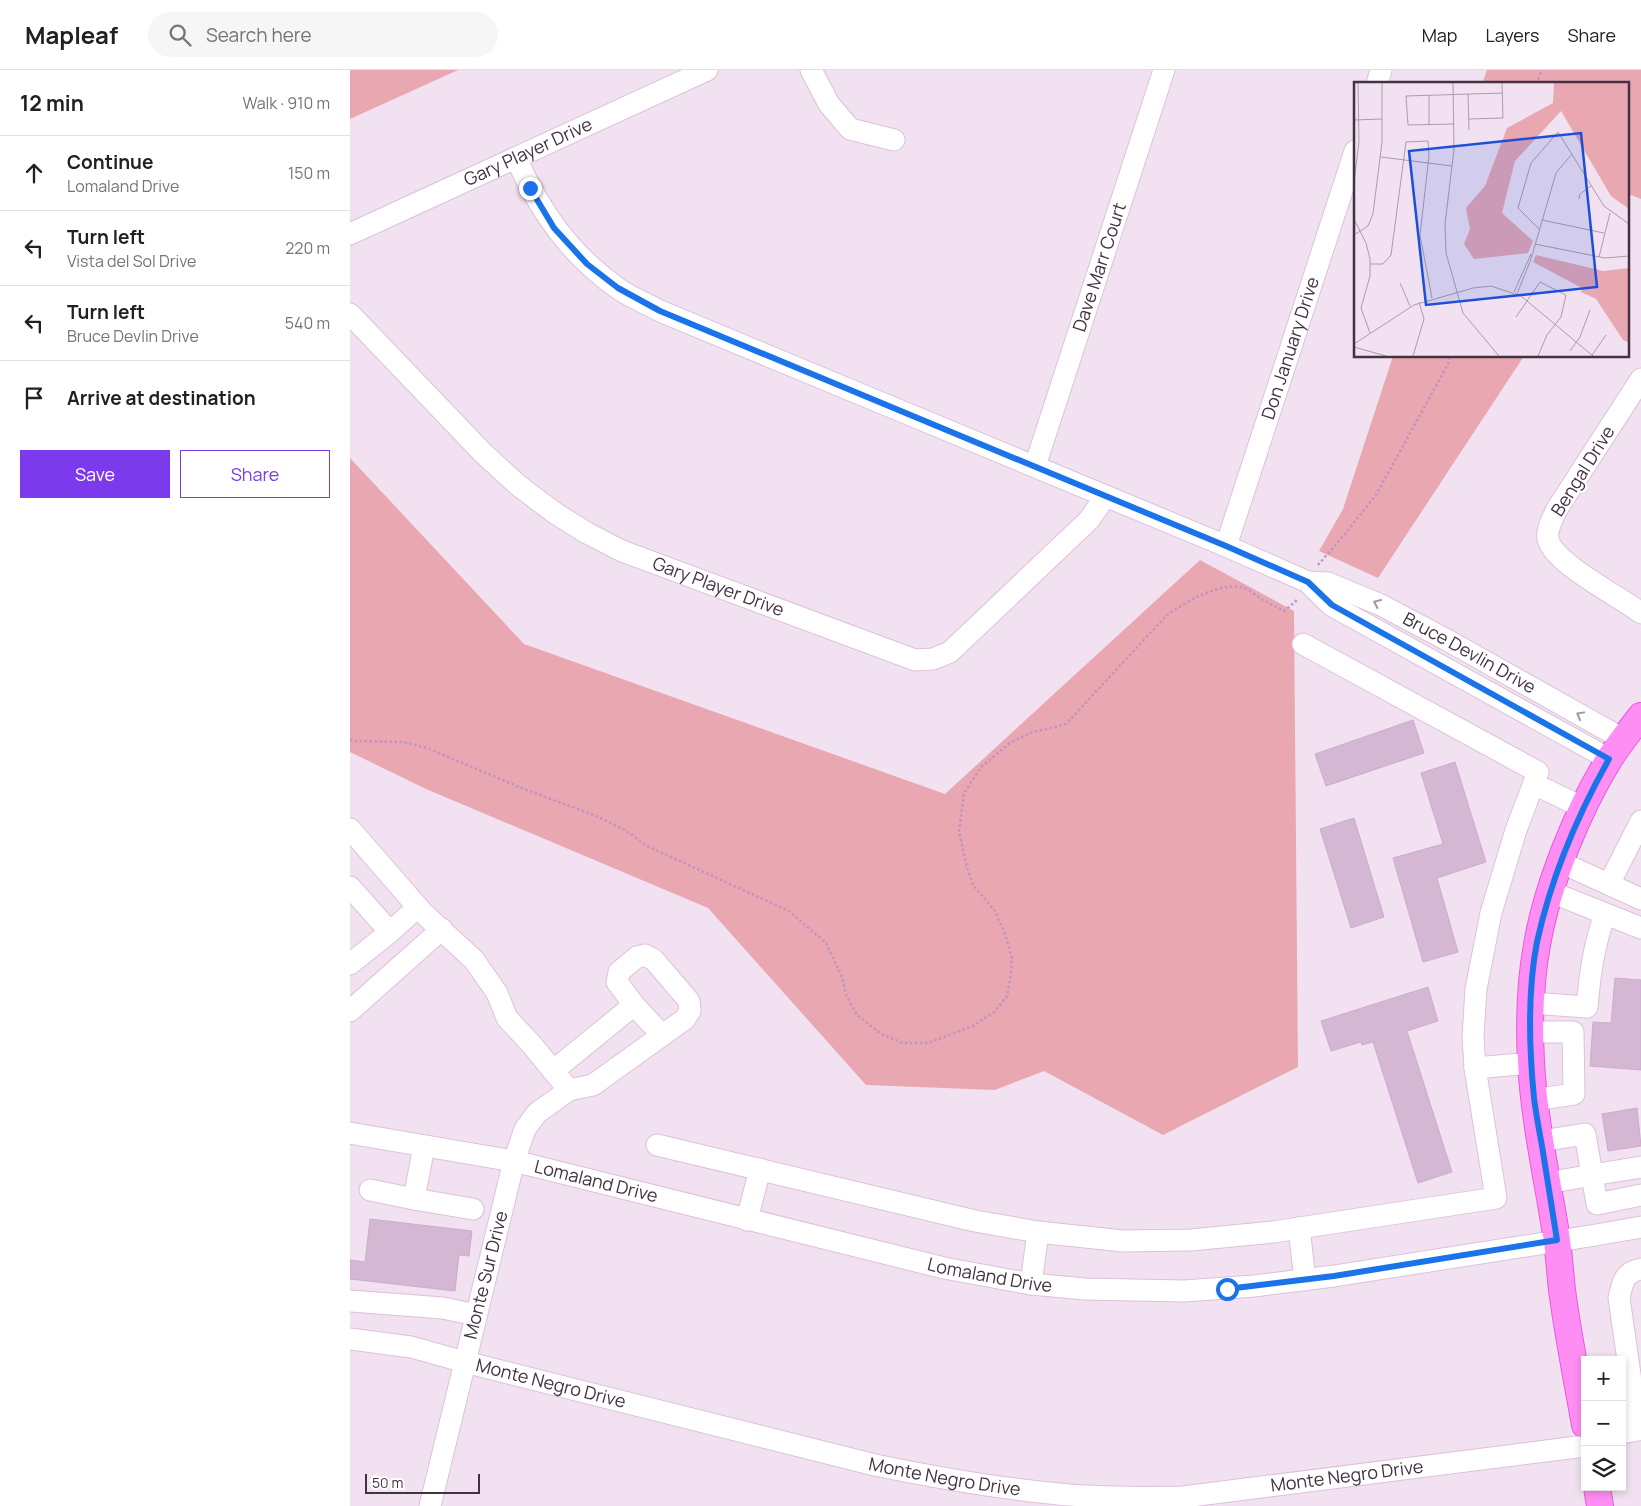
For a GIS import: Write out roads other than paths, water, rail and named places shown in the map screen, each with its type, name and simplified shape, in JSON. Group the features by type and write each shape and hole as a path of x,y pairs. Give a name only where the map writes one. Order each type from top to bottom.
{"main road":[{"path":"1581,1402 1562,1290 1557,1240 1534,1100 1530,1032 1531,1003 1537,943 1560,862 1584,808 1616,749 1641,716"},
{"path":"1597,1491 1600,1506"}],"street":[{"name":"Gary Player Drive","path":"350,234 707,70"},
{"path":"811,70 829,104 850,129 894,140"},
{"name":"Dave Marr Court","path":"1035,466 1164,70"},
{"name":"Don January Drive","path":"1226,546 1354,154"},
{"name":"Bruce Devlin Drive","path":"516,158 530,188 554,228 587,264 618,288 660,311 1035,466 1308,582 1332,605 1616,749"},
{"name":"Gary Player Drive","path":"350,314 504,473 555,513 587,533 631,554 915,660 933,659 950,652 1089,520 1105,497"},
{"name":"Bengal Drive","path":"1641,379 1557,509 1548,530 1548,538 1553,551 1568,566 1641,613"},
{"path":"657,1145 975,1221 1038,1232 1123,1241 1181,1240 1264,1233 1496,1198 1475,1068 1473,1037 1476,989 1491,913 1516,830 1538,772 1303,644"},
{"path":"1534,784 1584,808"},
{"path":"1609,884 1641,821"},
{"path":"350,829 418,907 474,960 497,993 507,1018 532,1045 568,1090 592,1085 685,1019 690,1011 689,1001 654,960 645,955 637,957 619,972 617,982 634,1005 662,1035"},
{"path":"1560,862 1641,899"},
{"path":"350,887 390,932"},
{"path":"1551,892 1641,928"},
{"path":"350,964 418,907"},
{"path":"1531,1003 1587,1007 1591,964 1597,937 1605,914"},
{"path":"350,1011 442,929"},
{"path":"553,1071 634,1005"},
{"path":"1530,1032 1573,1032 1574,1094 1534,1100"},
{"path":"1475,1068 1531,1063"},
{"name":"Monte Sur Drive","path":"430,1506 514,1161 525,1129 538,1113 568,1090"},
{"name":"Lomaland Drive","path":"350,1133 514,1161 944,1268 1031,1284 1085,1289 1184,1291 1227,1289 1305,1280 1632,1228"},
{"path":"1541,1141 1586,1134 1598,1204 1622,1190 1641,1167"},
{"path":"414,1199 424,1146"},
{"path":"747,1220 760,1169"},
{"path":"1548,1183 1592,1175 1622,1190 1632,1228"},
{"path":"370,1190 473,1209"},
{"path":"1299,1228 1305,1280"},
{"path":"1031,1284 1038,1232"},
{"path":"1634,1431 1619,1298 1623,1280 1630,1272 1641,1269"},
{"path":"350,1301 443,1308 476,1315"},
{"name":"Monte Negro Drive","path":"350,1339 411,1346 465,1362 875,1465 934,1477 1050,1493 1127,1498 1183,1498 1581,1447"}]}
